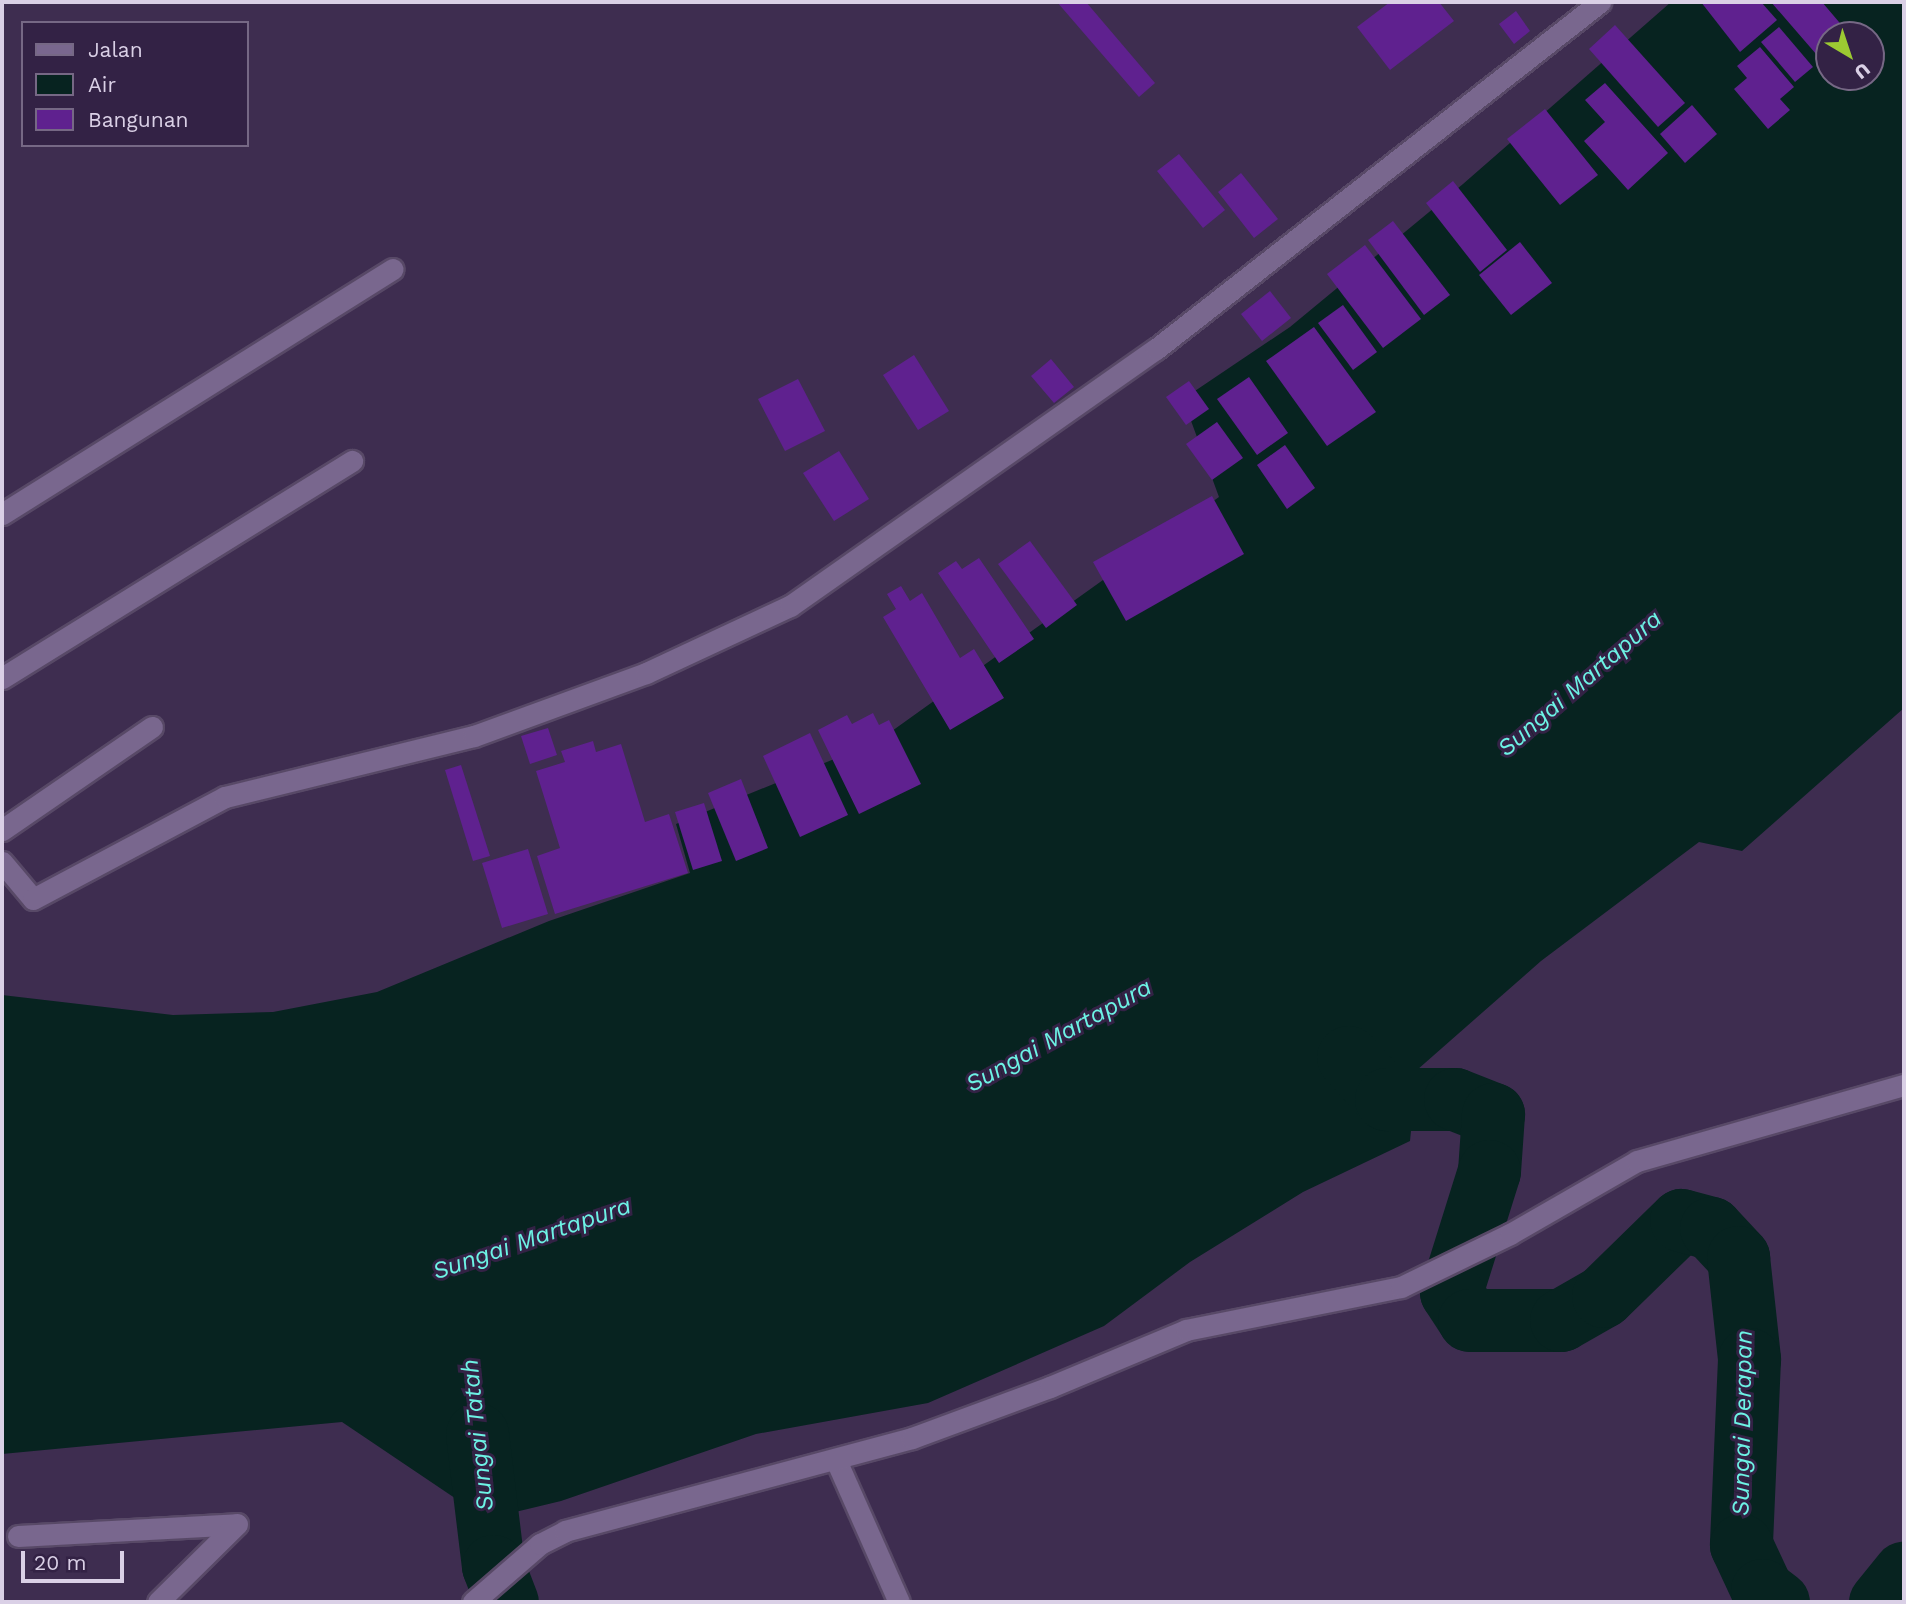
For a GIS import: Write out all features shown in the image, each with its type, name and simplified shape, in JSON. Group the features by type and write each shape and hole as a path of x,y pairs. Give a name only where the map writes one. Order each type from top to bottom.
{"street":[{"path":"2,862 33,899 225,797 474,736 646,673 790,606 1156,349 1600,2"},
{"path":"2,513 393,269"},
{"path":"2,678 352,461"},
{"path":"2,830 152,727"},
{"path":"473,1602 540,1544 603,1520 836,1460 975,1416 1186,1330 1401,1287 1510,1234 1637,1161 1904,1085"},
{"path":"836,1460 899,1602"},
{"path":"18,1536 237,1524 158,1602"}],"water":[{"name":"Sungai Martapura","path":"1671,2 1904,2 1904,708 1742,851 1699,842 1541,961 1417,1070 1410,1141 1303,1192 1190,1262 1104,1326 928,1403 756,1434 561,1501 486,1519 342,1422 2,1454 2,995 173,1015 273,1012 377,992 549,921 690,873 676,824 878,741 1219,497 1183,399 1290,327 1463,184"}],"building":[{"path":"1057,2 1086,2 1155,83 1139,97"},
{"path":"1390,2 1439,2 1454,21 1390,70 1357,27"},
{"path":"1701,2 1761,2 1777,20 1740,52"},
{"path":"1771,2 1822,2 1838,21 1815,21 1815,53"},
{"path":"1516,11 1530,31 1514,44 1499,24"},
{"path":"1615,25 1685,103 1658,127 1589,49"},
{"path":"1779,27 1813,67 1795,82 1761,42"},
{"path":"1760,47 1794,87 1780,99 1790,110 1768,129 1734,89 1747,78 1737,66"},
{"path":"1605,83 1668,153 1628,190 1584,141 1605,122 1585,100"},
{"path":"1692,105 1717,134 1685,163 1660,134"},
{"path":"1545,109 1598,175 1560,205 1507,139"},
{"path":"1179,154 1225,210 1203,228 1157,171"},
{"path":"1241,173 1278,219 1254,238 1218,192"},
{"path":"1453,181 1507,250 1480,272 1426,203"},
{"path":"1393,221 1450,295 1424,315 1368,240"},
{"path":"1520,242 1552,283 1511,315 1479,275"},
{"path":"1365,245 1421,319 1383,348 1327,274"},
{"path":"1270,291 1291,318 1262,341 1241,314"},
{"path":"1343,305 1377,352 1353,370 1318,323"},
{"path":"1314,327 1376,412 1327,446 1266,361"},
{"path":"914,355 949,411 918,430 883,375"},
{"path":"1051,359 1074,387 1054,403 1031,376"},
{"path":"1249,377 1288,433 1257,455 1217,399"},
{"path":"798,379 825,431 785,451 758,399"},
{"path":"1189,381 1209,409 1186,425 1166,397"},
{"path":"1217,422 1243,458 1212,480 1186,444"},
{"path":"1285,445 1315,488 1287,509 1257,465"},
{"path":"839,451 869,499 834,521 803,473"},
{"path":"1212,496 1244,554 1126,621 1093,562"},
{"path":"1030,541 1077,605 1046,628 998,564"},
{"path":"979,558 1034,639 999,663 938,573 956,561 962,569"},
{"path":"901,586 910,601 922,593 960,658 974,649 1004,698 950,730 883,617 896,609 887,594"},
{"path":"873,713 879,725 889,720 921,784 859,814 818,730 847,715 852,724"},
{"path":"548,728 557,755 530,764 521,736"},
{"path":"810,733 848,815 800,837 763,756"},
{"path":"593,741 596,752 621,744 645,822 669,814 688,873 555,914 537,856 560,848 536,771 565,762 561,751"},
{"path":"461,765 490,856 473,861 445,770"},
{"path":"741,779 768,848 736,861 708,793"},
{"path":"704,803 722,861 693,870 675,812"},
{"path":"528,849 548,914 502,928 482,863"}],"waterway":[{"name":"Sungai Derapan","path":"1348,1057 1386,1099 1455,1099 1493,1114 1489,1171 1451,1292 1469,1320 1561,1320 1603,1296 1681,1220 1711,1228 1738,1257 1749,1359 1741,1545 1762,1590 1778,1602"},
{"name":"Sungai Tatah","path":"477,1434 493,1566 507,1602"},
{"name":"Sungai Derapan","path":"1880,1602 1904,1572"}]}
